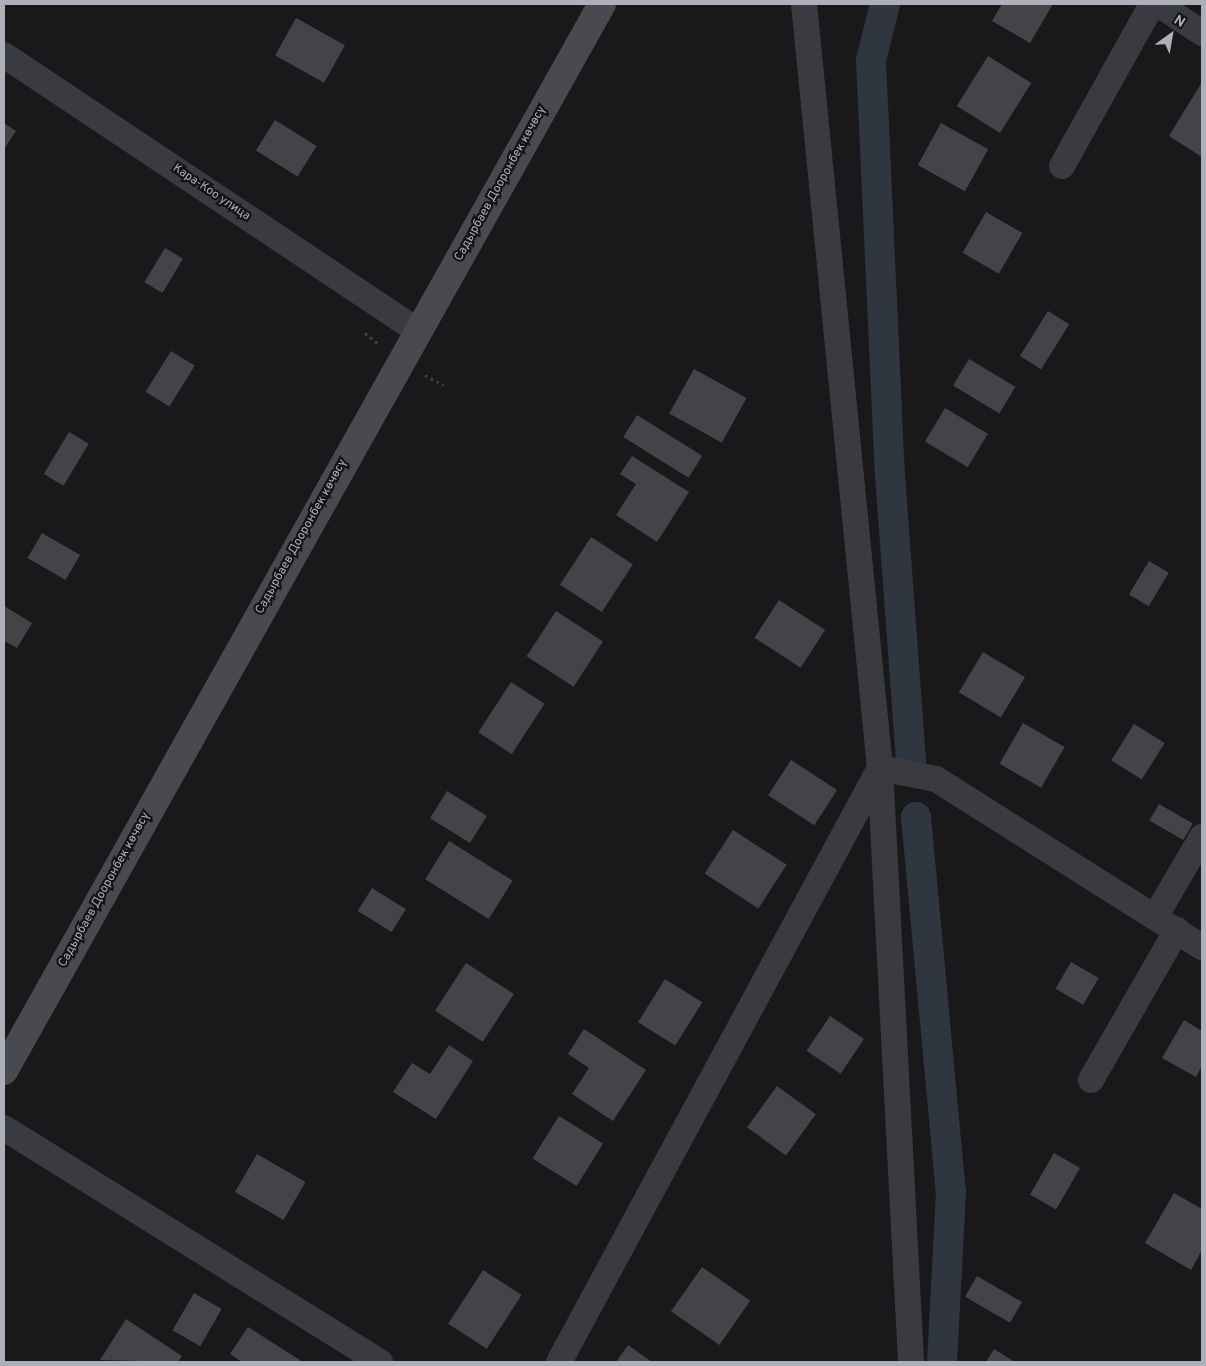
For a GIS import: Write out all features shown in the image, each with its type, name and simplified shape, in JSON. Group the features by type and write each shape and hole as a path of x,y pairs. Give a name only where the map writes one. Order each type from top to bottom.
{"main road":[{"name":"Садырбаев Дооронбек көчөсү","path":"4,1071 602,4"}],"street":[{"path":"804,4 880,768 911,1362"},
{"path":"1062,166 1152,4"},
{"path":"1158,4 1202,33"},
{"name":"Кара-Коо улица","path":"4,55 418,331"},
{"path":"880,768 936,779 1202,946"},
{"path":"559,1362 880,768"},
{"path":"1155,917 1202,837"},
{"path":"1091,1080 1177,930"},
{"path":"4,1128 380,1362"}],"building":[{"path":"1002,4 1053,4 1030,43 992,21"},
{"path":"296,18 345,45 324,83 275,56"},
{"path":"988,56 1031,83 1000,133 957,106"},
{"path":"1202,82 1202,157 1169,136"},
{"path":"275,120 317,146 297,176 256,151"},
{"path":"4,123 16,131 4,149"},
{"path":"941,123 988,149 965,191 918,165"},
{"path":"986,212 1022,233 999,274 962,253"},
{"path":"165,248 183,259 162,293 144,282"},
{"path":"1048,311 1069,324 1041,369 1020,356"},
{"path":"171,351 195,366 169,407 146,392"},
{"path":"969,359 1015,387 999,413 953,386"},
{"path":"694,369 746,398 722,443 669,414"},
{"path":"945,408 988,434 968,467 925,441"},
{"path":"637,415 702,456 689,478 623,437"},
{"path":"69,432 89,444 63,486 44,474"},
{"path":"632,456 689,492 657,542 616,515 636,484 620,474"},
{"path":"42,533 80,555 66,580 28,558"},
{"path":"591,537 633,564 602,612 560,585"},
{"path":"1149,561 1169,573 1149,606 1129,594"},
{"path":"779,600 825,630 801,668 754,638"},
{"path":"4,606 32,623 17,648 4,641"},
{"path":"556,611 603,641 574,687 527,656"},
{"path":"983,652 1025,677 1001,718 959,692"},
{"path":"511,682 545,704 512,754 478,732"},
{"path":"1023,723 1065,747 1041,788 1000,764"},
{"path":"1134,724 1165,743 1142,780 1111,760"},
{"path":"791,760 837,790 814,825 768,795"},
{"path":"447,791 487,816 470,843 430,818"},
{"path":"1159,804 1193,823 1183,840 1150,820"},
{"path":"733,830 787,865 758,908 705,874"},
{"path":"449,841 513,881 489,919 425,879"},
{"path":"372,888 406,909 392,932 358,911"},
{"path":"1071,962 1099,978 1083,1005 1056,989"},
{"path":"466,963 514,994 483,1042 435,1011"},
{"path":"665,979 702,1002 675,1046 638,1022"},
{"path":"830,1016 864,1039 841,1074 807,1051"},
{"path":"1184,1020 1202,1031 1202,1066 1196,1077 1162,1058"},
{"path":"584,1029 646,1070 613,1121 572,1094 589,1068 568,1054"},
{"path":"449,1045 473,1061 436,1119 393,1092 412,1063 430,1074"},
{"path":"777,1086 816,1114 786,1155 747,1127"},
{"path":"559,1116 603,1144 577,1186 533,1158"},
{"path":"1054,1153 1080,1168 1056,1210 1030,1195"},
{"path":"257,1154 305,1182 283,1220 235,1192"},
{"path":"1174,1193 1202,1209 1202,1250 1191,1270 1145,1243"},
{"path":"702,1267 750,1301 719,1345 671,1311"},
{"path":"483,1270 522,1295 487,1349 448,1324"},
{"path":"977,1276 1022,1302 1010,1323 965,1297"},
{"path":"194,1293 222,1309 200,1346 172,1330"},
{"path":"126,1319 182,1356 178,1362 100,1360"},
{"path":"248,1327 303,1362 242,1362 230,1354"},
{"path":"628,1345 652,1362 616,1362"},
{"path":"994,1349 1015,1362 986,1362"}],"waterway":[{"path":"885,4 871,60 890,475 911,764"},
{"path":"916,817 951,1192 942,1362"}]}
